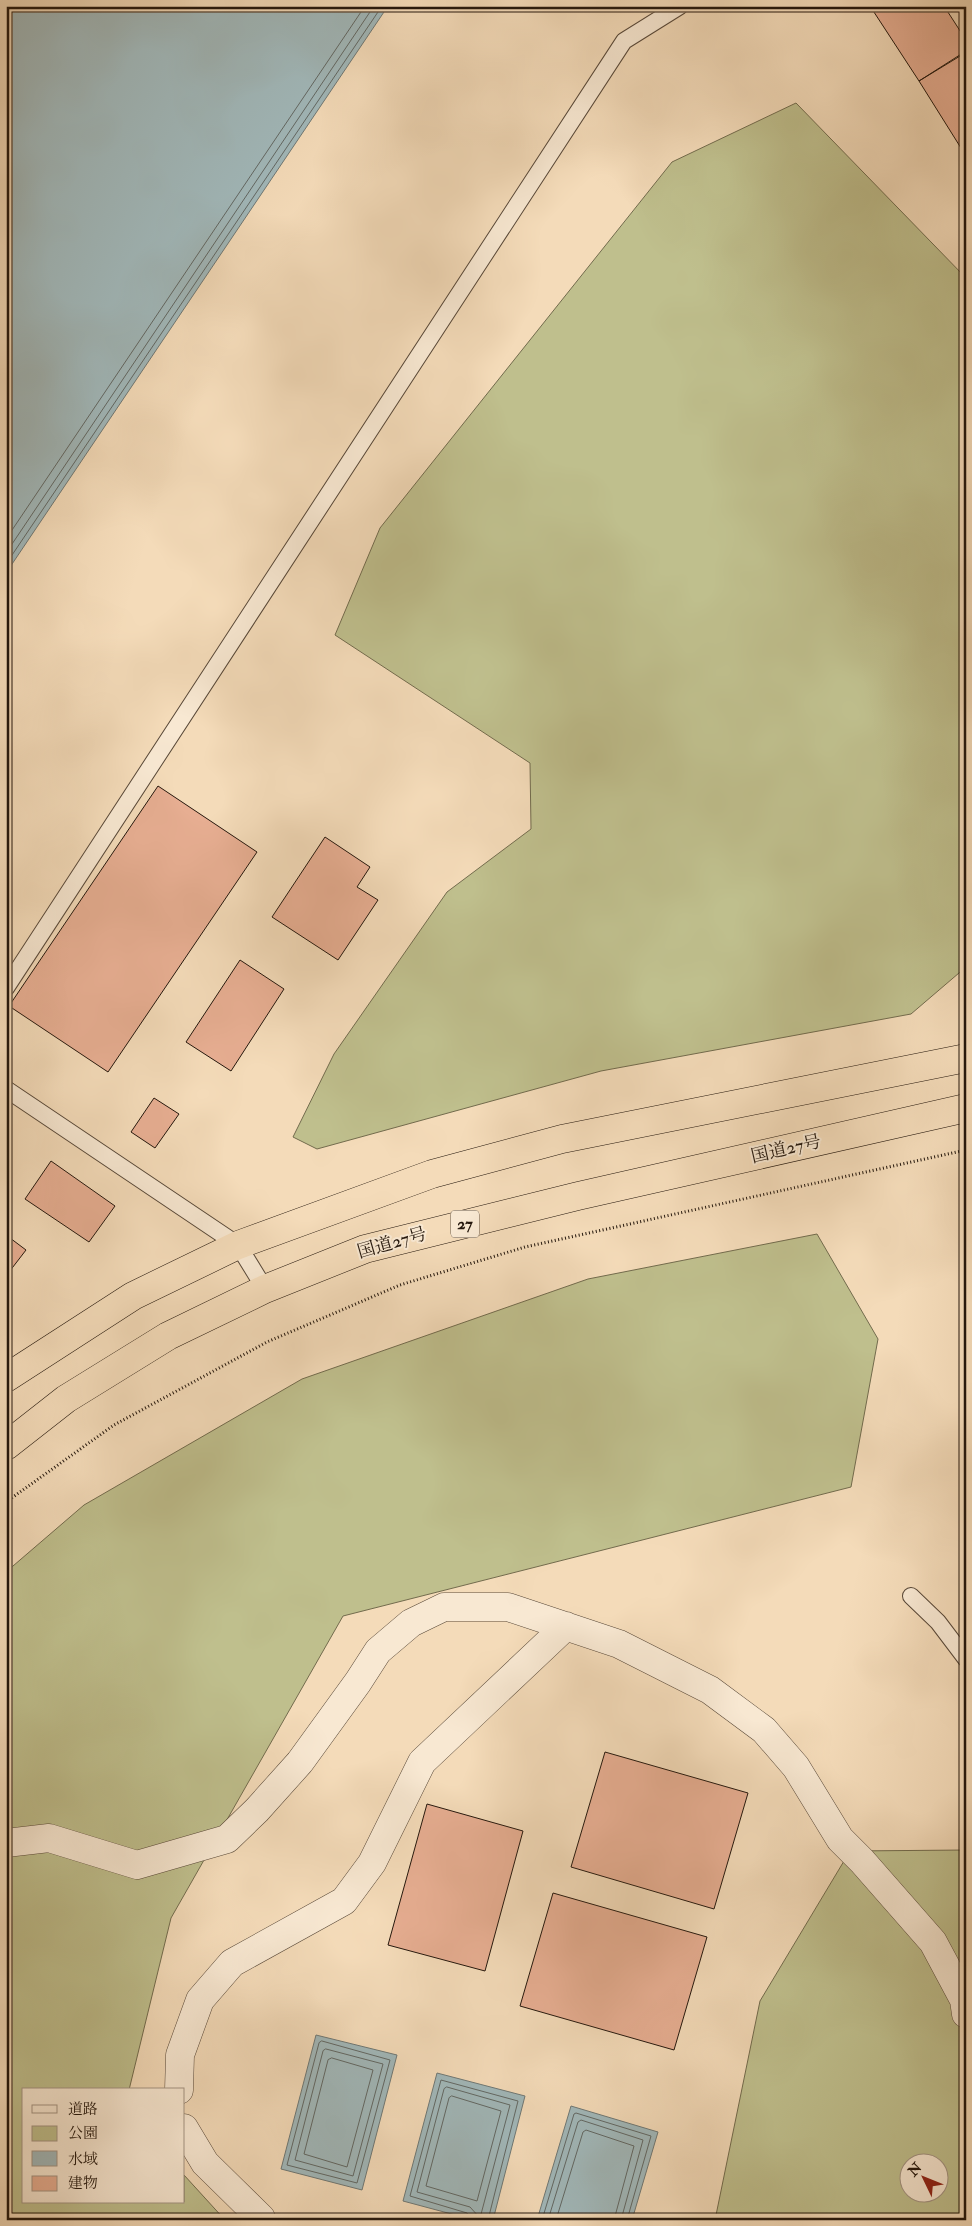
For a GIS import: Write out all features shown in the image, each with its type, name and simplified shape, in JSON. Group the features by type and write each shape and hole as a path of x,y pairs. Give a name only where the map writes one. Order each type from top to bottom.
{"highway":[{"path":"6,1378 132,1296 238,1245 432,1174 562,1139 966,1058"},
{"name":"国道27号","path":"6,1446 66,1399 168,1336 266,1290 365,1249 578,1196 966,1108"}],"street":[{"path":"6,1843 49,1838 137,1865 227,1839 257,1810 300,1762 378,1651 411,1623 444,1607 508,1607 618,1644 710,1690 764,1730 796,1767 840,1839 862,1861 933,1942 964,2000 966,2014"},
{"path":"179,2088 180,2054 200,2000 232,1963 344,1901 372,1863 422,1762 566,1626"},
{"path":"185,2130 205,2163 261,2218"}],"lane":[{"path":"6,988 624,41 680,6"},
{"path":"6,1089 238,1245 266,1290"},
{"path":"911,1596 938,1622 966,1660"}],"path":[{"path":"6,1502 99,1436 131,1416 267,1342 400,1285 525,1247 966,1150"}],"green space":[{"path":"796,103 966,278 966,967 911,1014 601,1071 317,1149 293,1137 334,1054 447,892 531,829 530,763 335,635 380,528 672,162"},
{"path":"817,1234 878,1339 851,1487 343,1616 171,1918 129,2088 22,2088 22,2204 185,2204 185,2176 225,2220 6,2220 6,1572 84,1505 302,1379 588,1279"},
{"path":"966,1850 966,2220 715,2220 760,2001 850,1851"}],"water":[{"path":"6,6 388,6 6,573"},
{"path":"316,2035 397,2055 362,2190 281,2169"},
{"path":"437,2073 525,2096 493,2220 474,2220 403,2201"},
{"path":"571,2106 658,2132 632,2220 537,2220"}],"building":[{"path":"870,6 944,6 966,40 966,51 919,81"},
{"path":"966,54 966,156 919,81"},
{"path":"158,786 257,852 108,1072 9,1006"},
{"path":"325,837 370,867 357,887 378,900 338,960 272,917"},
{"path":"240,960 284,989 231,1071 186,1042"},
{"path":"154,1098 179,1114 155,1148 131,1132"},
{"path":"51,1161 115,1206 89,1242 25,1199"},
{"path":"6,1235 26,1250 6,1276"},
{"path":"605,1752 748,1793 714,1909 571,1867"},
{"path":"427,1804 523,1831 485,1971 388,1945"},
{"path":"553,1893 707,1937 674,2050 520,2006"}]}
